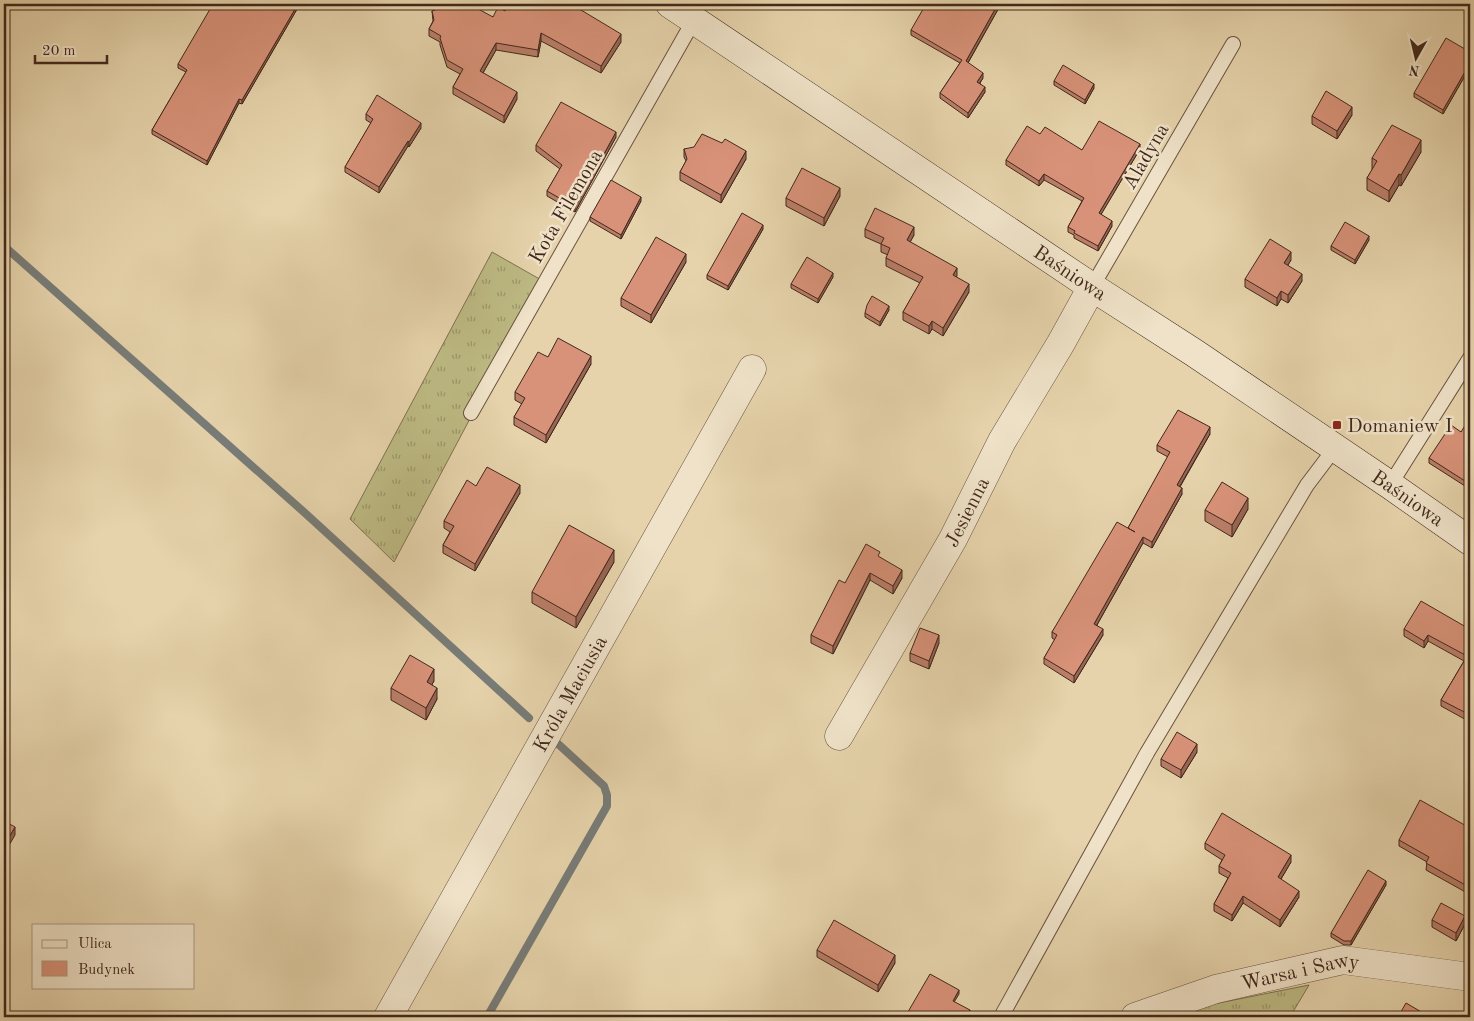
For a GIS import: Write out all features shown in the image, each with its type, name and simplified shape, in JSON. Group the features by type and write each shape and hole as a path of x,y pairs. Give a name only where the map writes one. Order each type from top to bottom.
{"street":[{"name":"Baśniowa","path":"670,4 1092,287 1193,352 1390,485 1470,542"},
{"name":"Jesienna","path":"840,736 953,539 1002,441 1062,343 1092,287"},
{"name":"Króla Maciusia","path":"388,1017 752,369"},
{"name":"Warsa i Sawy","path":"1135,1017 1216,989 1344,960 1470,977"}],"lane":[{"name":"Kota Filemona","path":"471,413 694,20"},
{"name":"Aladyna","path":"1092,287 1233,44"},
{"path":"1390,485 1470,358"},
{"path":"1001,1017 1147,753 1307,485 1335,448"}],"green space":[{"path":"492,252 543,281 394,562 350,519"},
{"path":"1309,985 1290,1017 1193,1017 1199,1007"}],"building":[{"path":"213,4 298,4 242,100 239,99 207,161 152,130 187,70 178,64"},
{"path":"443,4 469,4 493,17 498,7 505,11 509,4 571,4 621,34 601,66 541,33 538,50 496,43 480,71 517,92 504,116 453,87 463,69 447,60 441,36 429,29 434,20 432,11 440,8"},
{"path":"926,4 998,4 966,61 983,73 977,82 985,87 968,113 940,93 962,60 911,30"},
{"path":"1446,38 1470,52 1470,63 1443,110 1414,93"},
{"path":"1063,65 1094,84 1085,100 1054,81"},
{"path":"1326,91 1352,107 1337,131 1312,116"},
{"path":"377,95 421,123 379,187 345,167 373,119 366,114"},
{"path":"561,102 616,132 575,207 547,191 562,165 536,145"},
{"path":"1099,121 1140,144 1099,213 1112,221 1098,246 1074,233 1075,231 1068,227 1084,198 1044,174 1039,181 1006,160 1027,126 1040,134 1045,127 1082,150"},
{"path":"1392,125 1421,140 1401,175 1399,174 1389,191 1367,178 1377,161 1372,158"},
{"path":"702,134 722,143 725,139 746,151 721,195 680,172 687,159 684,149 694,147"},
{"path":"802,168 840,188 824,218 786,198"},
{"path":"611,180 641,197 621,235 590,217"},
{"path":"875,208 914,227 907,240 957,268 953,275 969,284 943,328 932,321 929,326 903,312 923,277 886,258 890,248 881,244 884,238 865,229"},
{"path":"742,213 763,225 728,286 707,275"},
{"path":"1345,222 1369,236 1355,260 1331,246"},
{"path":"656,237 686,254 651,315 621,298"},
{"path":"1270,239 1291,252 1284,263 1302,274 1288,295 1281,291 1277,298 1245,279"},
{"path":"807,257 833,273 818,299 791,284"},
{"path":"872,296 889,306 880,322 865,313"},
{"path":"558,338 591,356 546,435 514,417 525,398 515,392 538,352 548,357"},
{"path":"1178,410 1210,427 1177,485 1182,488 1152,542 1143,537 1094,624 1103,629 1074,676 1044,658 1057,635 1052,632 1117,522 1135,532 1128,528 1170,452 1157,445"},
{"path":"1466,424 1470,426 1470,473 1465,481 1429,458 1451,425 1461,432"},
{"path":"487,467 520,485 475,564 443,545 454,526 444,521 467,480 476,486"},
{"path":"1222,482 1248,498 1232,525 1205,510"},
{"path":"569,525 614,550 576,617 532,592"},
{"path":"866,544 880,552 878,556 902,570 893,586 870,573 833,646 811,635 839,580 845,583"},
{"path":"1421,601 1466,627 1470,620 1470,715 1441,700 1467,656 1428,635 1424,641 1404,629"},
{"path":"920,628 939,635 929,661 910,653"},
{"path":"410,655 434,669 427,682 437,688 426,708 391,688"},
{"path":"1177,732 1197,744 1181,770 1161,759"},
{"path":"1420,800 1470,828 1469,887 1426,863 1429,857 1399,840"},
{"path":"1222,813 1291,855 1278,877 1299,891 1280,920 1243,896 1232,915 1214,904 1231,873 1219,866 1225,855 1205,843"},
{"path":"4,821 15,827 4,846"},
{"path":"1368,870 1386,881 1351,941 1344,941 1331,933"},
{"path":"1441,903 1465,916 1456,933 1432,920"},
{"path":"834,920 895,955 878,985 817,950"},
{"path":"930,974 959,990 953,1001 970,1010 966,1017 905,1017"},
{"path":"1406,1003 1430,1017 1398,1017"}],"waterway":[{"path":"4,246 305,513 529,718"},
{"path":"487,1017 607,806 607,795 604,786 556,742"}],"place":[{"name":"Domaniew I","path":"1337,425"}]}
